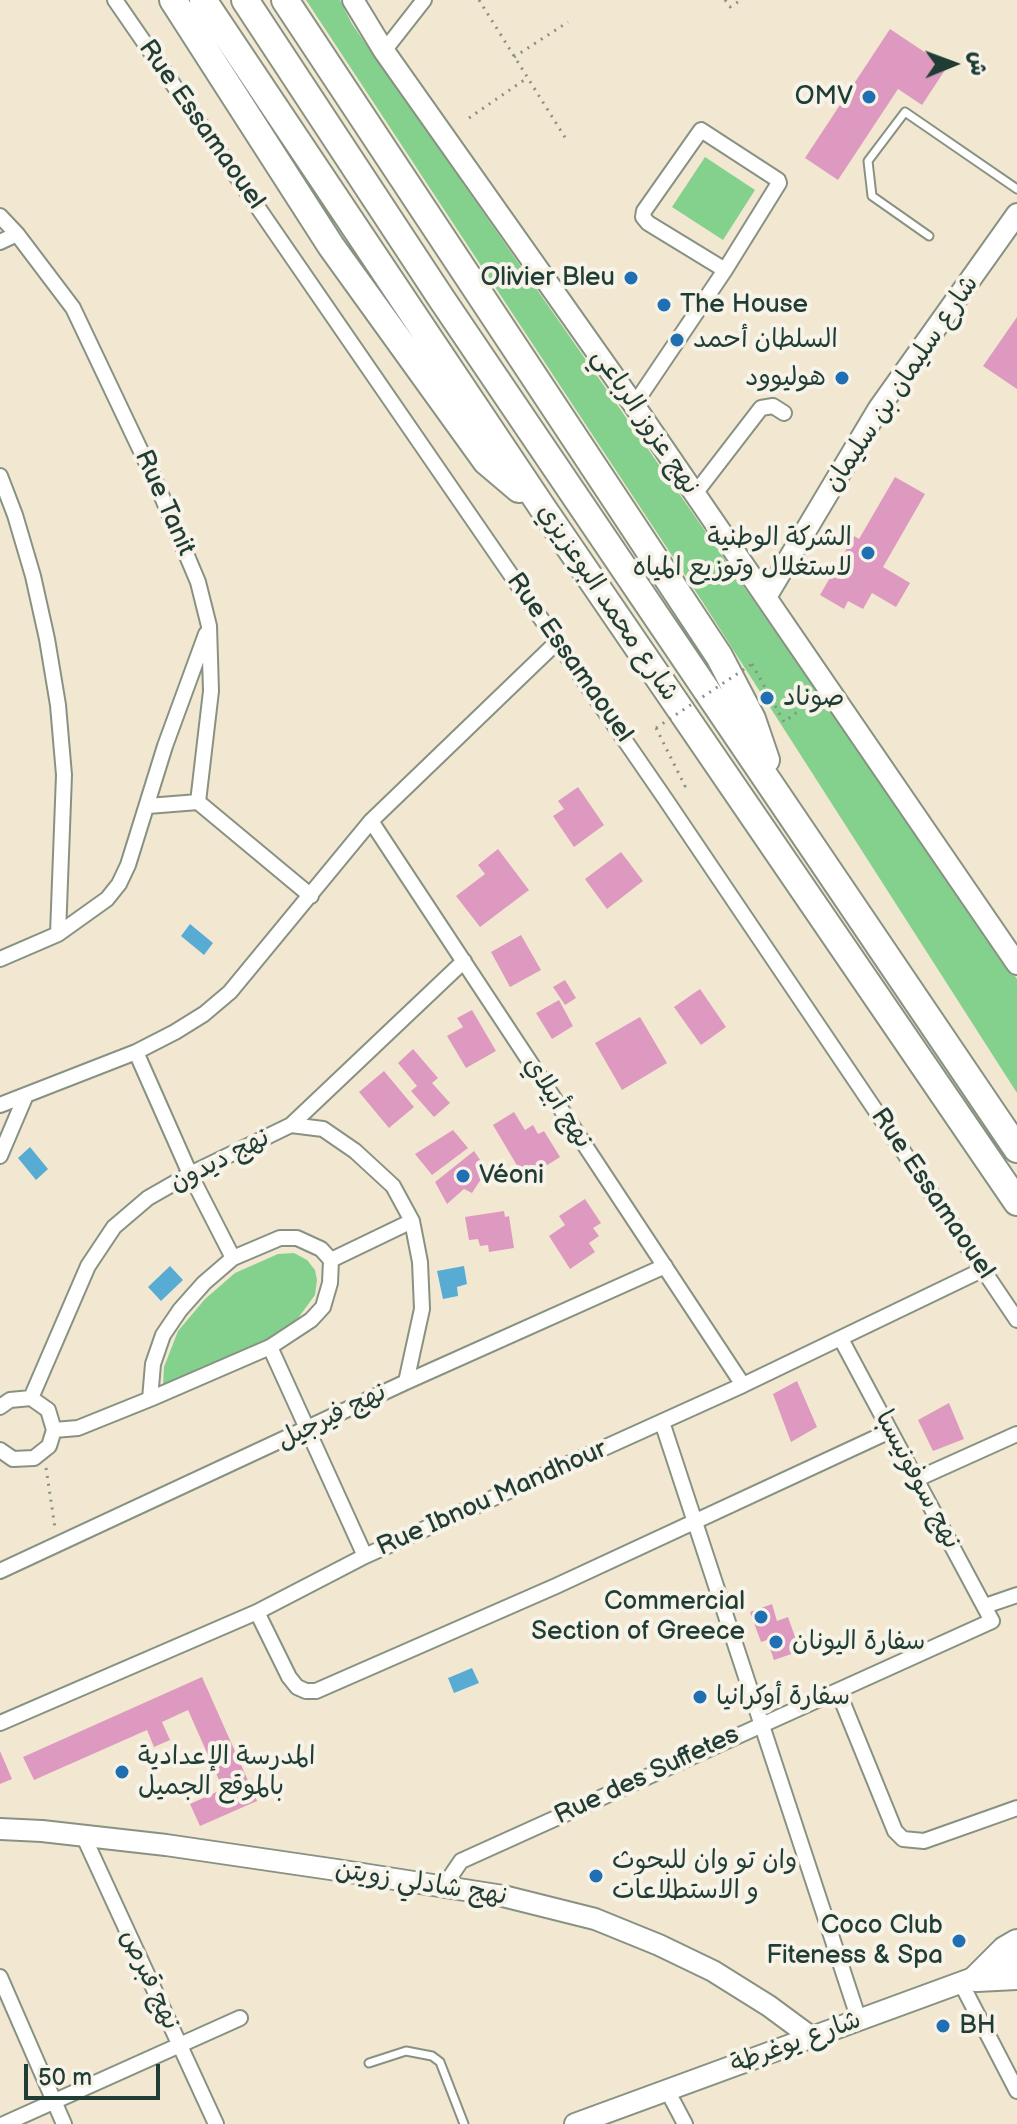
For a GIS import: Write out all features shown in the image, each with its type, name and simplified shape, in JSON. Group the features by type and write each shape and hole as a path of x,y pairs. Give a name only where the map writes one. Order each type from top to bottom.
{"highway":[{"path":"173,0 331,246 486,461 544,510"},
{"name":"شارع محمد البوعزيزي","path":"203,0 544,510 1017,1202"},
{"name":"شارع محمد البوعزيزي","path":"245,0 441,298 1017,1149"},
{"path":"285,0 719,656 752,719 773,786"},
{"path":"969,1981 1017,1943"},
{"path":"969,1981 1017,1976"}],"street":[{"name":"Rue Essamaouel","path":"115,0 837,1051 1017,1320"},
{"name":"نهج عزوز الرباعي","path":"353,0 384,51 634,405 1017,964"},
{"path":"384,51 424,0"},
{"path":"634,405 725,270 779,183 701,130 644,211 643,217 725,270"},
{"name":"شارع سليمان بن سليمان","path":"766,597 879,408 1017,214"},
{"name":"Rue Tanit","path":"0,216 73,308 117,398 198,582 209,626 211,691 198,802"},
{"path":"0,242 17,234"},
{"path":"694,495 761,408 773,406 784,413"},
{"path":"0,476 33,576 58,705 64,775 58,934"},
{"path":"0,959 58,934 107,899 119,884 148,806 169,733 209,626"},
{"path":"0,1105 136,1052 204,1014 230,992 371,821 557,642"},
{"path":"148,806 198,802 311,896"},
{"name":"نهج أبيلاي","path":"371,821 743,1385"},
{"name":"نهج ديدون","path":"31,1398 88,1266 114,1227 148,1198 291,1125 464,961"},
{"path":"136,1052 190,1174 233,1258"},
{"path":"0,1156 26,1095"},
{"path":"291,1125 323,1129 355,1151 393,1186 412,1221 420,1262 422,1309 406,1382"},
{"path":"331,1260 412,1221"},
{"path":"54,1430 78,1428 150,1399 270,1347 311,1320 323,1307 330,1283 331,1260 321,1249 297,1238 280,1238 233,1258 204,1283 163,1335 153,1364 150,1399"},
{"name":"نهج فيرجيل","path":"0,1571 406,1382 665,1266"},
{"name":"Rue Ibnou Mandhour","path":"0,1723 257,1612 365,1556 743,1385 982,1270"},
{"name":"نهج سوفونيسبا","path":"841,1339 992,1621"},
{"path":"270,1347 365,1556"},
{"path":"0,1407 10,1400 31,1398 48,1410 54,1430 53,1439 44,1452 24,1461 13,1459 0,1450"},
{"path":"662,1422 859,2020"},
{"path":"257,1612 289,1677 297,1687 316,1691 556,1586 890,1431"},
{"path":"917,1479 1017,1434"},
{"path":"985,1606 1017,1595"},
{"name":"Rue des Suffetes","path":"444,1886 461,1861 992,1621"},
{"path":"838,1691 895,1831 903,1839 924,1841 1016,1813"},
{"name":"نهج شادلي زويتن","path":"0,1829 83,1835 444,1886 503,1896 595,1919 659,1945 724,1978 811,2037"},
{"name":"نهج قبرص","path":"83,1835 216,2124"},
{"name":"شارع يوغرطة","path":"575,2124 1017,1962"},
{"path":"0,1977 64,2124"},
{"path":"969,1981 1017,2091"},
{"path":"4,2124 240,2018"},
{"path":"667,2090 685,2124"}],"lane":[{"path":"929,236 872,196 868,161 905,112 1017,189"},
{"path":"369,2063 406,2051 432,2056 440,2062 464,2124"}],"path":[{"path":"479,0 566,139"},
{"path":"725,0 730,7 741,0"},
{"path":"514,57 568,22"},
{"path":"469,118 527,78"},
{"path":"685,786 656,728 752,664 784,722 829,688"},
{"path":"44,1452 58,1546"}],"green space":[{"path":"306,0 340,0 352,24 1017,979 1017,1093 702,601"},
{"path":"705,157 755,190 723,240 672,207"},
{"path":"294,1253 307,1260 315,1270 317,1280 315,1295 293,1325 263,1344 163,1386 164,1367 178,1331 205,1299 235,1273 278,1254"}],"water":[{"path":"190,924 213,943 204,955 181,936"},
{"path":"30,1147 48,1169 36,1180 18,1158"},
{"path":"170,1266 183,1280 161,1301 148,1287"},
{"path":"464,1266 467,1284 457,1287 458,1296 443,1299 437,1271"},
{"path":"472,1668 479,1683 454,1693 448,1678"}],"building":[{"name":"OMV","path":"890,29 947,67 922,105 898,89 838,180 805,158"},
{"path":"1017,317 1017,389 983,366"},
{"name":"الشركة الوطنية لاستغلال وتوزيع المياه","path":"895,477 925,494 883,567 910,583 896,607 872,593 863,609 848,601 844,609 820,595 854,536 859,539"},
{"path":"578,787 604,825 574,847 553,816 564,809 558,801"},
{"path":"498,849 529,890 480,927 456,896 485,874 478,865"},
{"path":"621,852 643,881 607,909 585,879"},
{"path":"521,935 541,970 510,987 491,952"},
{"path":"565,980 576,998 565,1005 553,987"},
{"path":"700,989 726,1027 701,1045 674,1007"},
{"path":"559,1000 573,1026 552,1039 536,1013"},
{"path":"472,1010 496,1051 466,1068 447,1036 463,1027 457,1018"},
{"path":"640,1017 667,1063 622,1090 595,1043"},
{"path":"413,1049 438,1078 432,1083 450,1103 434,1117 411,1091 417,1086 398,1063"},
{"path":"384,1071 414,1107 389,1128 359,1092"},
{"path":"514,1112 525,1130 533,1125 538,1134 544,1131 560,1157 525,1179 493,1125"},
{"path":"453,1130 468,1148 432,1175 415,1154"},
{"name":"Véoni","path":"474,1151 487,1170 472,1193 464,1189 447,1204 435,1182"},
{"path":"585,1199 601,1223 593,1228 599,1236 589,1243 595,1252 570,1269 549,1236 565,1225 559,1216"},
{"path":"504,1211 505,1217 509,1216 514,1248 489,1252 488,1245 480,1246 478,1239 469,1240 465,1217"},
{"path":"797,1381 817,1427 791,1442 773,1394"},
{"path":"949,1403 964,1439 933,1451 918,1420"},
{"path":"772,1604 777,1621 788,1617 800,1651 774,1660 767,1640 761,1642 750,1612"},
{"path":"202,1677 257,1801 200,1826 190,1804 223,1789 188,1710 162,1722 170,1740 154,1747 147,1730 34,1780 23,1757"},
{"path":"0,1751 12,1779 0,1784"}],"place":[{"name":"OMV","path":"869,97"},
{"name":"Olivier Bleu","path":"631,278"},
{"name":"The House","path":"664,305"},
{"name":"السلطان أحمد","path":"677,340"},
{"name":"هوليوود","path":"842,378"},
{"name":"الشركة الوطنية لاستغلال وتوزيع المياه","path":"868,553"},
{"name":"صوناد","path":"767,698"},
{"name":"Véoni","path":"463,1176"},
{"name":"Commercial Section of Greece","path":"761,1617"},
{"name":"سفارة اليونان","path":"776,1642"},
{"name":"سفارة أوكرانيا","path":"700,1697"},
{"name":"المدرسة الإعدادية بالموقع الجميل","path":"122,1772"},
{"name":"وان تو وان للبحوث و الاستطلاعات","path":"596,1876"},
{"name":"Coco Club Fiteness & Spa","path":"959,1941"},
{"name":"BH","path":"943,2026"}]}
